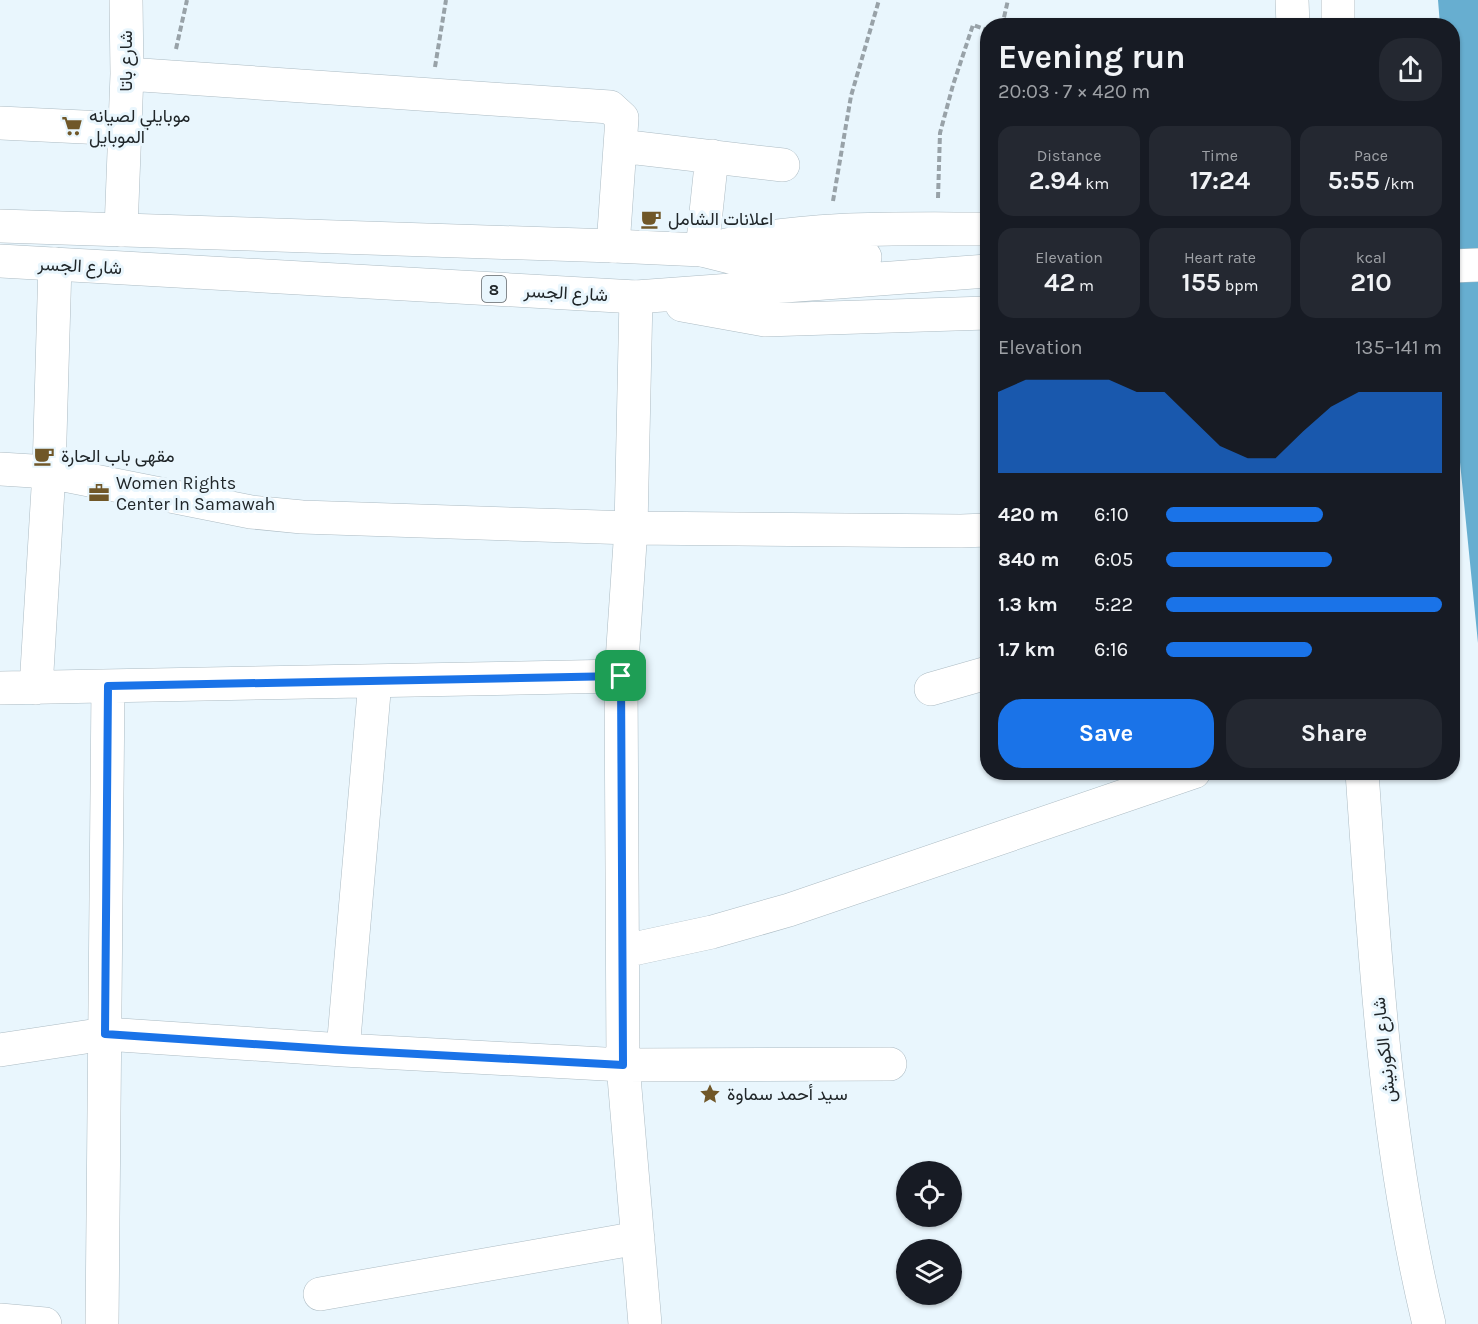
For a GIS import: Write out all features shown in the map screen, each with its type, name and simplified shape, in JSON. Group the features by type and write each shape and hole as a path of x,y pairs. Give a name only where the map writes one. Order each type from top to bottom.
{"main road":[{"name":"شارع باتا","path":"121,230 127,74 126,0"},
{"path":"1292,0 1293,18"},
{"path":"1338,0 1338,18"},
{"path":"127,74 610,107 622,118 613,246"},
{"path":"0,123 125,129"},
{"path":"620,146 783,165"},
{"path":"712,156 702,250 757,238 828,230 980,229"},
{"name":"شارع الجسر","path":"0,226 613,246 702,250 734,258 781,260 908,255 980,259"},
{"name":"شارع الجسر","path":"0,261 636,297 980,272"},
{"path":"36,688 49,472 55,264"},
{"path":"1460,266 1478,265"},
{"path":"645,1324 623,1065 621,676 631,528 636,297 765,320 980,313"},
{"path":"0,469 49,472 251,512 302,517 631,528 980,530"},
{"path":"931,689 980,675"},
{"path":"0,688 621,676"},
{"path":"343,1050 375,681"},
{"path":"102,1324 108,686"},
{"path":"624,951 712,932 789,910 1171,780"},
{"name":"شارع الكورنيش","path":"1363,780 1380,1023 1395,1145 1416,1271 1429,1324"},
{"path":"0,1050 105,1034 623,1065 890,1064"},
{"path":"320,1294 638,1238"},
{"path":"0,1320 45,1324"}],"path":[{"path":"167,76 187,0"},
{"path":"430,94 446,0"},
{"path":"828,230 851,96 879,0"},
{"path":"1004,18 1008,0"},
{"path":"937,229 940,132 972,25 980,28"}],"water":[{"path":"1438,0 1478,0 1478,643 1460,462 1460,18 1439,18"}],"place":[{"name":"موبايلي لصيانه الموبايل","path":"72,126"},
{"name":"اعلانات الشامل","path":"651,219"},
{"name":"مقهى باب الحارة","path":"44,456"},
{"name":"Women Rights Center In Samawah","path":"99,493"},
{"name":"سيد أحمد سماوة","path":"710,1094"}],"route":[{"path":"621,676 623,1065 105,1034 108,686 621,676"}]}
